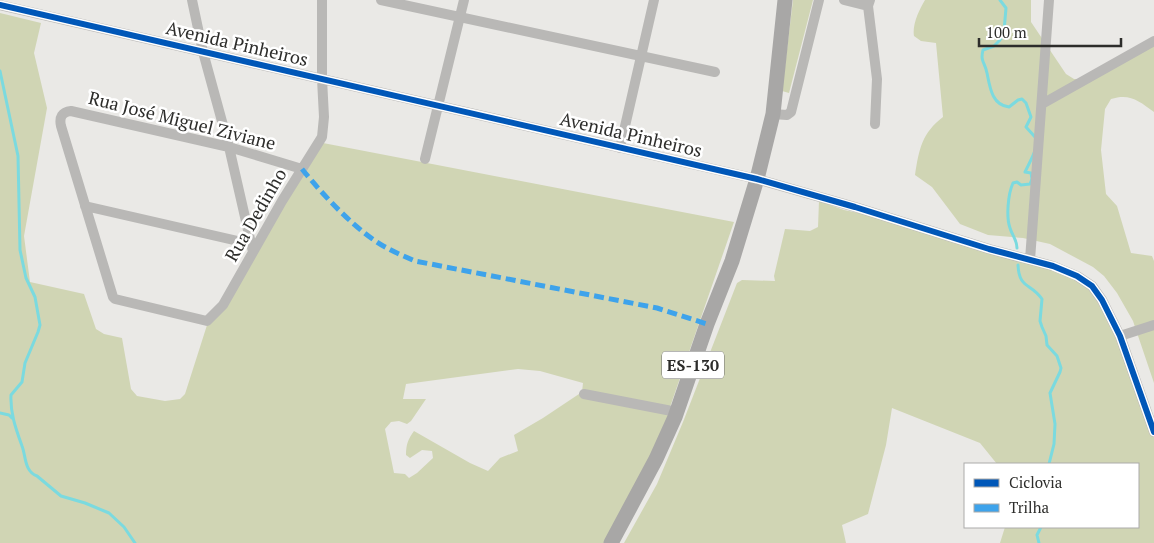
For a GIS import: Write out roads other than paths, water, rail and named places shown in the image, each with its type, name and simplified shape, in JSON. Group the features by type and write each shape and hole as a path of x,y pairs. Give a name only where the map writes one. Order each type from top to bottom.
{"main road":[{"name":"ES-130","path":"611,543 656,459 677,412 707,324 732,261 757,179 773,114 785,0"}],"street":[{"path":"85,206 252,248 229,147 203,52 192,0"},
{"name":"Rua Dedinho","path":"207,321 223,305 252,248 320,142 323,133 322,0"},
{"path":"380,0 714,72"},
{"path":"425,159 464,0"},
{"path":"620,148 654,0"},
{"path":"773,114 787,115 791,112 819,0"},
{"path":"844,0 869,3 877,79 875,124"},
{"path":"1030,260 1049,0"},
{"name":"Avenida Pinheiros","path":"0,5 757,179 855,206 989,249 1053,266 1077,276 1092,286 1102,300 1120,336 1154,432"},
{"path":"1042,104 1154,41"},
{"name":"Rua José Miguel Ziviane","path":"207,321 116,299 111,294 60,121 63,114 71,110 229,147 302,169"},
{"path":"1120,336 1154,325"},
{"path":"584,394 677,412"}],"waterway":[{"path":"1000,0 1006,8 1004,31 1000,40 994,46 983,50 982,60 991,90 999,103 1009,107 1022,99 1026,103 1031,117 1026,127 1035,137"},
{"path":"0,71 18,156 20,250 26,278 35,297 40,325 25,363 22,382 11,395 12,415 30,471 61,496 109,513 124,527 135,543"},
{"path":"1017,248 1009,223 1008,206 1010,193 1013,183 1017,182 1021,185 1030,184 1032,179 1031,173 1025,172 1034,153"},
{"path":"1018,265 1023,282 1042,299 1040,321 1046,336 1047,345 1057,356 1061,368 1050,393 1055,424 1054,444 1049,463"},
{"path":"0,413 9,415 12,418"},
{"path":"1039,543 1037,535 1040,528"}]}
